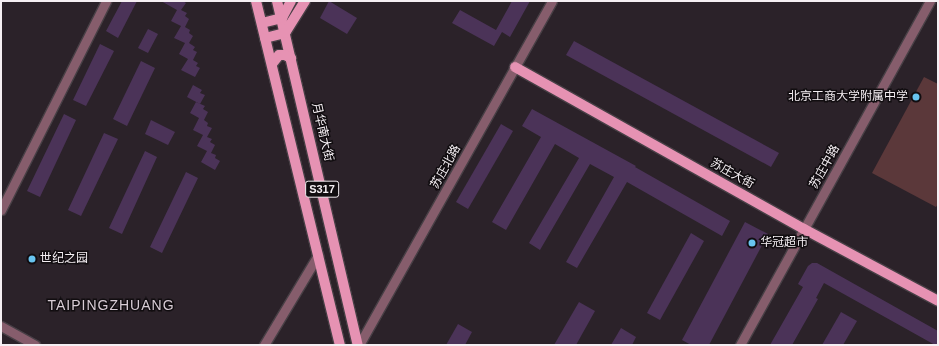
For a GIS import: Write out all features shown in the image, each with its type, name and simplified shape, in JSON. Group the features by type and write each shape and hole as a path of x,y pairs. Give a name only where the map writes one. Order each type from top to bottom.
{"main road":[{"name":"S317","path":"256,1 340,345"},
{"name":"S317","path":"277,1 282,18"},
{"path":"262,23 282,18 291,1"},
{"path":"266,38 285,33 305,1"},
{"name":"月华南大街","path":"282,18 359,345"},
{"path":"272,64 280,55 285,55 291,58"},
{"name":"苏庄大街","path":"515,67 804,229 938,301"}],"street":[{"path":"1,210 106,1"},
{"name":"苏庄北路","path":"359,345 552,1"},
{"name":"苏庄中路","path":"740,345 930,1"},
{"path":"264,345 318,255"},
{"path":"1,326 35,345"}],"shaded area":[{"path":"924,77 938,84 938,204 936,207 872,173"}],"building":[{"path":"122,1 137,1 118,38 106,31"},
{"path":"161,1 183,1 186,3 181,10 187,13 185,16 189,19 185,27 190,30 189,33 193,36 189,43 195,47 193,50 197,52 193,60 198,63 196,66 200,68 195,77 181,70 188,59 179,54 185,43 174,38 181,26 171,21 177,10"},
{"path":"329,1 357,18 347,34 320,18"},
{"path":"512,1 530,1 510,37 502,32 494,46 452,23 460,10 496,30"},
{"path":"148,29 158,34 148,53 138,48"},
{"path":"574,41 779,153 771,167 566,55"},
{"path":"100,44 114,51 86,106 73,100"},
{"path":"141,61 155,68 127,126 113,119"},
{"path":"193,85 202,90 200,93 205,95 200,104 187,97"},
{"path":"196,102 205,106 203,109 208,112 204,120 208,123 207,126 212,128 207,137 212,139 210,142 215,145 211,153 216,155 215,158 220,161 215,170 201,162 207,151 197,146 203,135 193,130 199,118 190,113"},
{"path":"532,109 636,166 635,167 730,221 722,236 627,182 577,268 566,262 614,177 590,164 540,250 529,243 579,158 555,144 506,230 492,222 541,137 522,126"},
{"path":"64,114 76,120 40,197 27,191"},
{"path":"151,120 175,132 168,145 145,134"},
{"path":"501,124 513,131 468,209 456,202"},
{"path":"104,133 118,139 81,216 68,210"},
{"path":"145,151 157,157 122,234 109,228"},
{"path":"186,172 198,178 162,253 150,247"},
{"path":"745,222 768,234 709,345 691,345 682,340"},
{"path":"691,233 704,241 660,320 647,313"},
{"path":"812,263 817,263 938,331 938,345 935,345 824,283 816,298 818,299 792,345 770,345 803,287 798,284 808,266"},
{"path":"579,302 595,311 576,345 554,345"},
{"path":"841,312 857,321 843,345 822,345"},
{"path":"458,324 472,332 465,345 446,345"},
{"path":"621,328 636,337 632,345 611,345"}],"place":[{"name":"北京工商大学附属中学","path":"916,97"},
{"name":"华冠超市","path":"752,243"},
{"name":"世纪之园","path":"32,259"}],"district":[{"name":"TAIPINGZHUANG","path":"111,305"}]}
